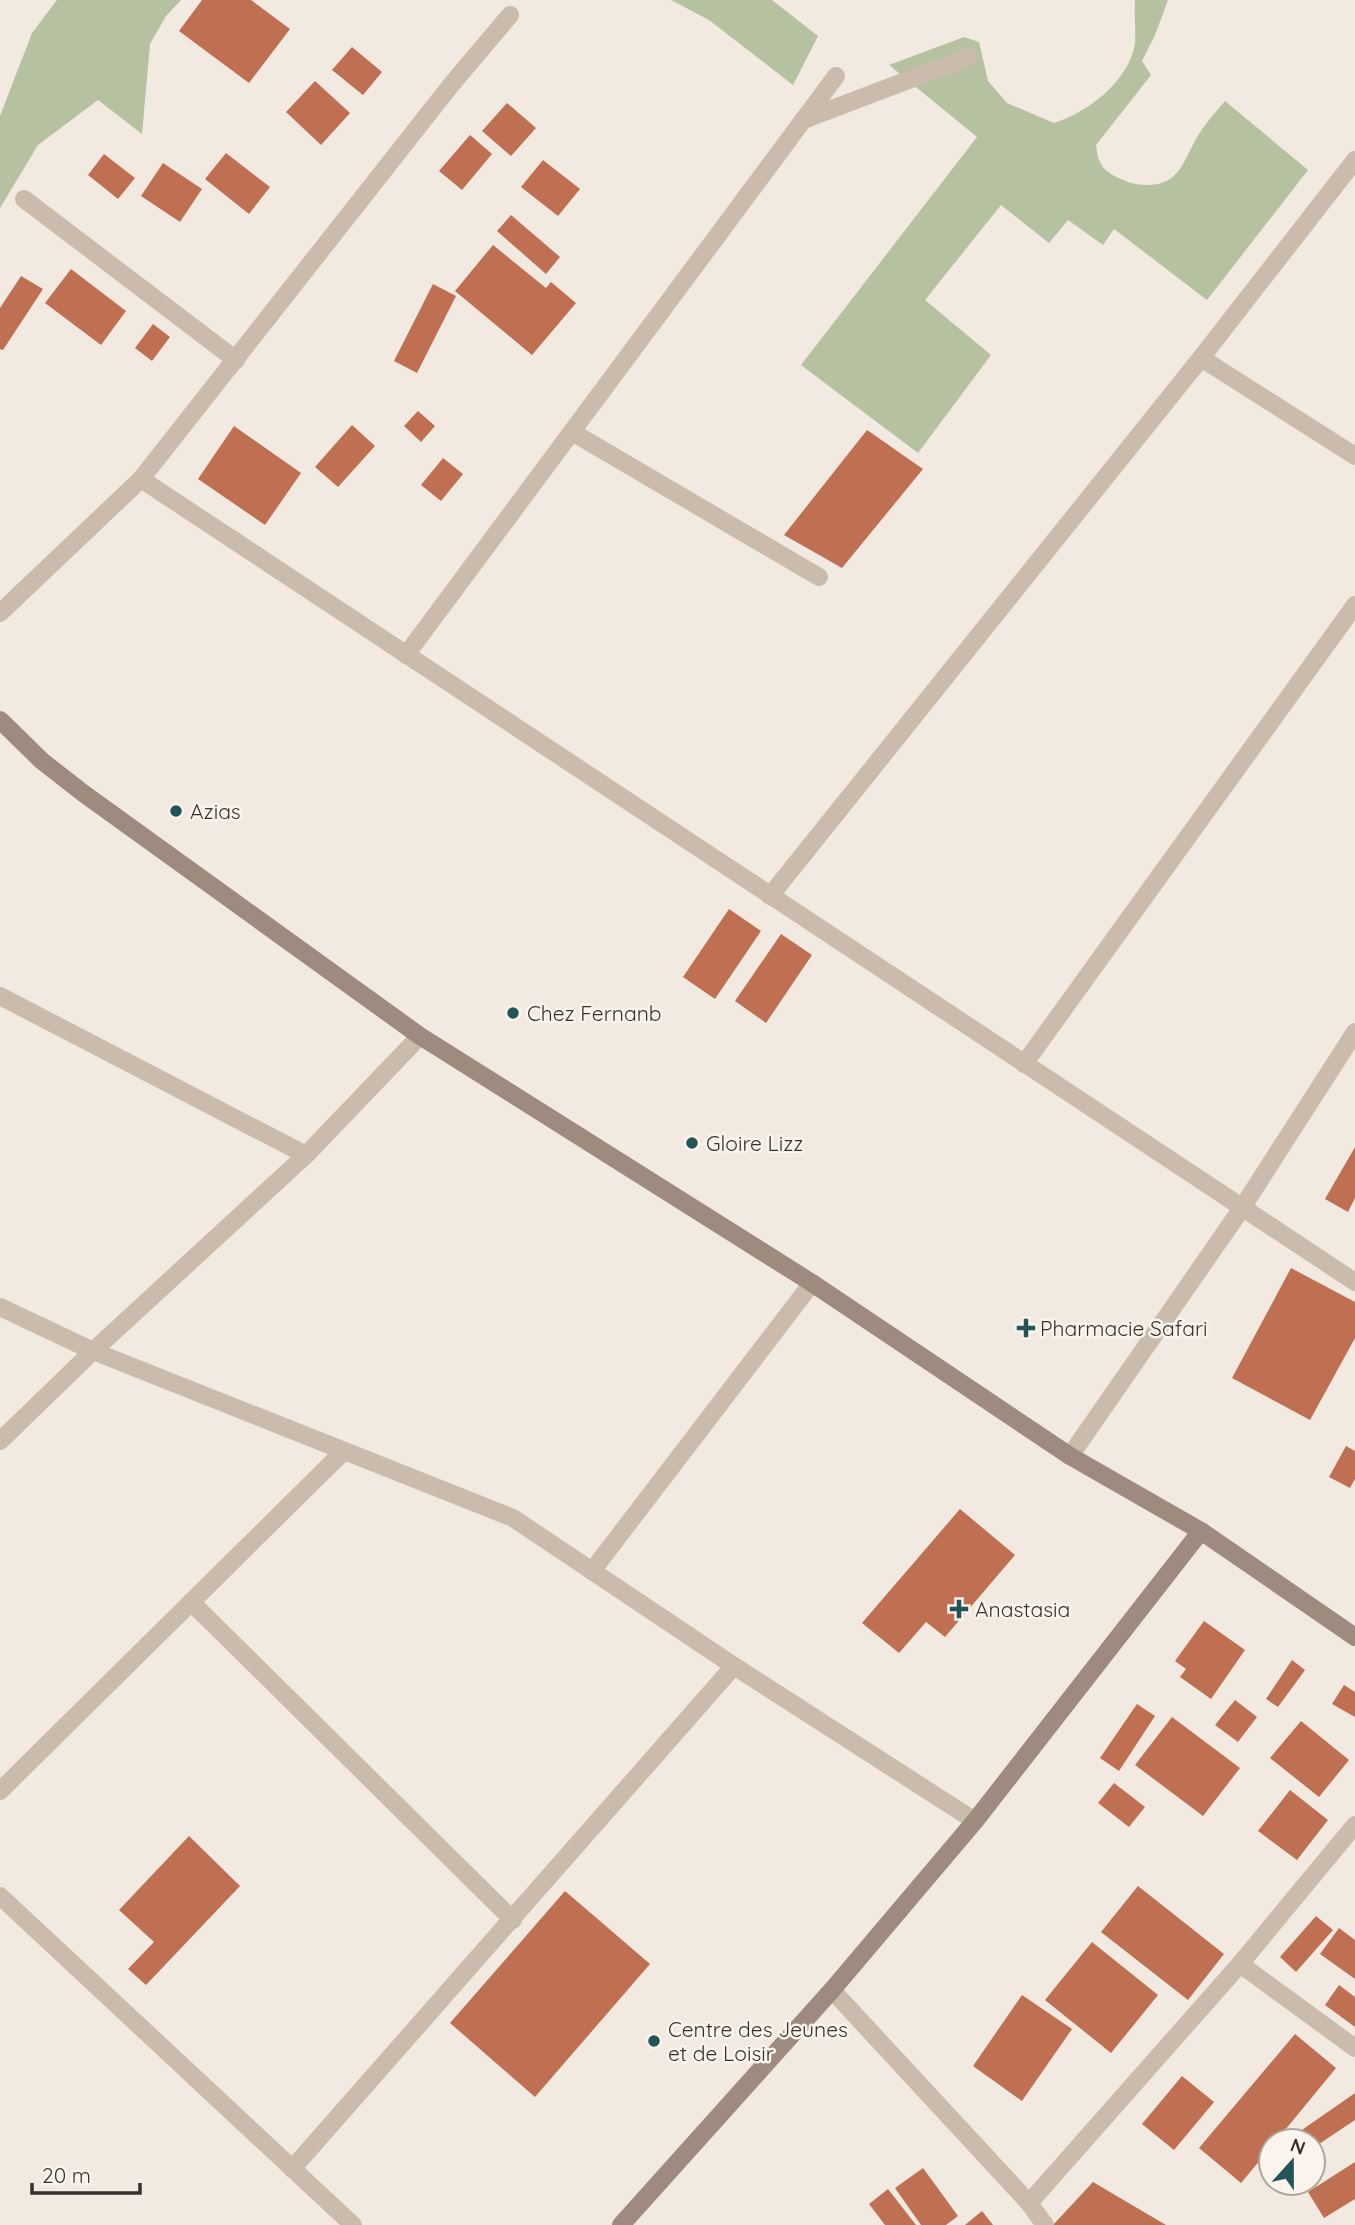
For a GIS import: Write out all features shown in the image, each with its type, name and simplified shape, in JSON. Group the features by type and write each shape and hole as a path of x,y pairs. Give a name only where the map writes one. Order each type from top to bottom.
{"street":[{"path":"0,612 141,480 451,85 510,15"},
{"path":"803,120 970,57"},
{"path":"406,655 836,76"},
{"path":"770,896 1201,358 1355,160"},
{"path":"24,199 236,360"},
{"path":"1201,358 1355,456"},
{"path":"572,432 819,577"},
{"path":"141,480 1355,1282"},
{"path":"1024,1064 1355,605"},
{"path":"0,720 42,761 83,793 420,1036 812,1283 1070,1457 1201,1531 1355,1637"},
{"path":"0,996 306,1154"},
{"path":"1070,1457 1242,1208 1355,1032"},
{"path":"0,1441 306,1154 420,1036"},
{"path":"592,1571 812,1283"},
{"path":"0,1307 93,1351 513,1518 734,1666 975,1821"},
{"path":"0,1791 344,1451"},
{"path":"621,2225 832,1990 975,1821 1201,1531"},
{"path":"191,1602 513,1920"},
{"path":"292,2169 734,1666"},
{"path":"1028,2203 1240,1964 1355,1825"},
{"path":"0,1896 353,2225"},
{"path":"1240,1964 1355,2048"},
{"path":"832,1990 1028,2203 1045,2225"}],"green space":[{"path":"57,0 181,0 166,16 150,44 142,134 98,100 38,145 0,208 0,116 32,33"},
{"path":"671,0 772,0 818,36 793,85 709,20"},
{"path":"1135,0 1168,0 1142,61 1151,75 1096,145 1100,163 1107,171 1136,184 1149,185 1167,181 1179,170 1202,129 1225,101 1308,170 1207,300 1114,229 1103,245 1068,220 1049,243 1001,205 925,300 991,355 918,453 801,365 977,137 889,65 964,37 979,42 988,81 1007,103 1054,123 1093,103 1105,94 1124,71 1135,44"}],"building":[{"path":"202,0 251,0 290,29 249,83 179,31"},
{"path":"352,47 382,72 363,95 332,70"},
{"path":"315,81 350,113 321,145 286,112"},
{"path":"507,103 536,128 511,156 482,131"},
{"path":"470,135 492,154 462,190 439,171"},
{"path":"226,153 270,187 249,214 205,179"},
{"path":"104,154 135,178 118,199 88,175"},
{"path":"543,160 580,189 558,216 521,187"},
{"path":"163,163 202,189 180,222 141,196"},
{"path":"511,215 560,257 546,274 497,231"},
{"path":"493,245 546,288 551,282 576,303 532,355 455,291"},
{"path":"71,269 126,311 101,345 45,303"},
{"path":"21,276 43,289 3,350 0,349 0,308"},
{"path":"433,284 456,296 417,373 394,361"},
{"path":"153,324 170,337 152,361 135,348"},
{"path":"418,411 435,426 421,442 404,426"},
{"path":"352,425 375,446 338,487 315,467"},
{"path":"234,426 301,473 265,525 198,479"},
{"path":"867,430 923,469 842,568 784,535"},
{"path":"443,458 463,474 441,501 421,485"},
{"path":"729,909 761,931 715,999 683,977"},
{"path":"781,934 812,955 766,1023 735,1001"},
{"path":"1355,1147 1355,1198 1348,1212 1325,1199"},
{"path":"1291,1268 1355,1302 1355,1338 1310,1420 1232,1378"},
{"path":"1346,1446 1355,1451 1355,1479 1350,1488 1329,1477"},
{"path":"960,1509 1015,1555 945,1637 926,1622 899,1653 862,1623"},
{"path":"1204,1621 1245,1650 1211,1699 1180,1677 1186,1669 1175,1661"},
{"path":"1292,1660 1305,1670 1278,1707 1266,1699"},
{"path":"1344,1685 1355,1692 1355,1717 1332,1704"},
{"path":"1235,1700 1257,1717 1238,1742 1215,1725"},
{"path":"1137,1704 1155,1716 1119,1771 1100,1758"},
{"path":"1172,1717 1240,1768 1203,1816 1135,1765"},
{"path":"1301,1721 1349,1760 1319,1797 1270,1758"},
{"path":"1114,1783 1145,1807 1129,1827 1098,1803"},
{"path":"1290,1790 1328,1820 1297,1860 1258,1831"},
{"path":"189,1836 240,1886 146,1985 128,1969 154,1942 119,1910"},
{"path":"1138,1886 1224,1954 1188,2000 1101,1932"},
{"path":"565,1891 650,1964 535,2097 450,2023"},
{"path":"1316,1916 1333,1930 1296,1972 1280,1957"},
{"path":"1339,1928 1355,1940 1355,1979 1320,1954"},
{"path":"1092,1942 1158,1995 1111,2053 1045,2000"},
{"path":"1339,1985 1355,1997 1355,2027 1325,2005"},
{"path":"1022,1995 1072,2029 1022,2101 973,2066"},
{"path":"1295,2034 1336,2068 1288,2127 1257,2127 1257,2164 1241,2183 1199,2148"},
{"path":"1182,2076 1214,2102 1174,2150 1142,2124"},
{"path":"1355,2093 1355,2120 1327,2139 1327,2127 1306,2127"},
{"path":"1355,2162 1355,2199 1324,2218 1311,2197 1327,2197 1327,2180"},
{"path":"923,2168 958,2216 946,2225 921,2225 895,2188"},
{"path":"1093,2182 1166,2225 1053,2225"},
{"path":"888,2189 916,2225 885,2225 869,2204"},
{"path":"982,2211 993,2225 965,2225"}],"place":[{"name":"Azias","path":"176,811"},
{"name":"Chez Fernanb","path":"513,1013"},
{"name":"Gloire Lizz","path":"692,1143"},
{"name":"Pharmacie Safari","path":"1026,1328"},
{"name":"Anastasia","path":"959,1609"},
{"name":"Centre des Jeunes et de Loisir","path":"654,2041"}]}
